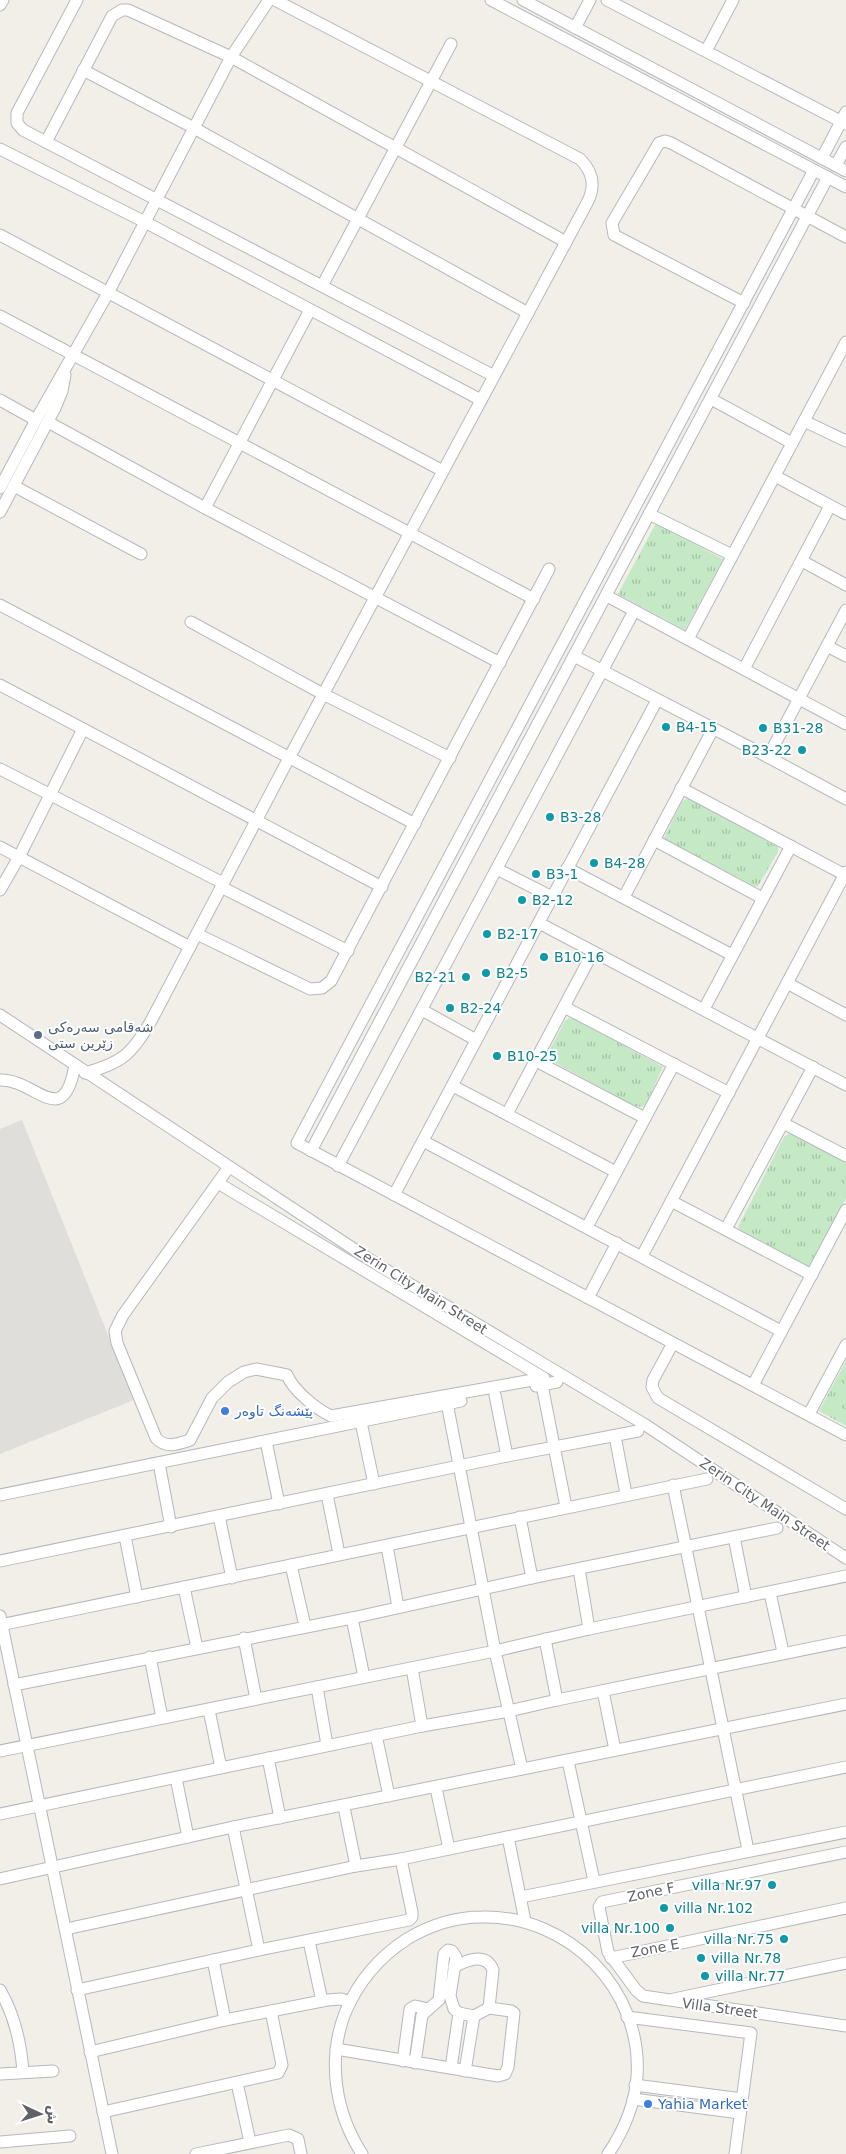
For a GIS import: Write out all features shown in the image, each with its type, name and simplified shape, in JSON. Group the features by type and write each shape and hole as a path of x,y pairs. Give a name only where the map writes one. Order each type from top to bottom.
{"street":[{"path":"0,4 3,0"},
{"path":"77,0 17,113 20,127 494,376"},
{"path":"2,480 108,293 232,58 269,0"},
{"path":"85,1072 110,1066 134,1048 151,1022 323,694 591,196 592,179 586,164 573,155 275,0"},
{"path":"491,0 846,187"},
{"path":"523,0 841,168 846,146"},
{"path":"575,28 590,0"},
{"path":"607,0 844,119 822,158"},
{"path":"706,51 733,0"},
{"path":"46,142 112,16 123,5 232,58 566,242"},
{"path":"322,286 451,44"},
{"path":"83,70 194,128 528,313"},
{"path":"696,107 702,95"},
{"path":"744,303 617,237 612,231 612,223 654,148 659,143 665,141 846,237"},
{"path":"0,149 145,222 481,400"},
{"path":"814,170 297,1143 846,1435"},
{"path":"311,1151 828,177"},
{"path":"0,235 443,470"},
{"path":"205,508 310,310"},
{"path":"0,316 534,599"},
{"path":"688,639 846,342"},
{"path":"0,512 48,422 62,391 66,368"},
{"path":"711,399 792,442"},
{"path":"0,400 36,420"},
{"path":"804,421 846,441"},
{"path":"48,422 205,508 500,663"},
{"path":"673,436 687,444"},
{"path":"776,476 846,514"},
{"path":"14,486 141,554"},
{"path":"744,669 830,506"},
{"path":"649,514 732,555"},
{"path":"802,561 846,585"},
{"path":"197,934 310,989 322,988 327,985 336,974 348,952 549,570"},
{"path":"607,596 846,724"},
{"path":"0,605 415,824"},
{"path":"768,756 846,610"},
{"path":"338,1166 634,611"},
{"path":"191,622 323,694 450,758"},
{"path":"827,646 846,656"},
{"path":"574,656 768,756 846,799"},
{"path":"0,685 255,822 382,887"},
{"path":"536,696 550,703"},
{"path":"394,1195 657,700"},
{"path":"0,890 19,857 83,729"},
{"path":"624,897 713,729"},
{"path":"0,769 51,794 348,952"},
{"path":"642,1256 845,873 681,788"},
{"path":"654,840 762,898"},
{"path":"704,1009 791,846"},
{"path":"0,847 190,947"},
{"path":"567,868 732,955"},
{"path":"497,869 552,897"},
{"path":"427,900 441,907"},
{"path":"539,922 846,1085"},
{"path":"507,1114 593,952"},
{"path":"787,983 845,1011"},
{"path":"564,1007 728,1093"},
{"path":"422,1010 476,1040"},
{"name":"Zerin City Main Street","path":"0,1015 421,1292 644,1424 846,1558"},
{"path":"536,1061 646,1118"},
{"path":"588,1227 674,1064"},
{"path":"0,1080 17,1082 42,1096 55,1099 61,1097 71,1086 75,1065"},
{"path":"726,1230 813,1068"},
{"path":"453,1086 616,1172"},
{"path":"783,1123 846,1156"},
{"path":"423,1141 781,1330"},
{"path":"221,1185 544,1378 331,1416 314,1406 291,1385 287,1375 256,1369 244,1372 219,1390 212,1398 190,1440 172,1445 160,1442 156,1438 117,1343 114,1331 123,1314 232,1169"},
{"path":"671,1201 812,1275"},
{"path":"753,1385 846,1210"},
{"path":"588,1298 617,1243"},
{"path":"673,1343 653,1380 654,1393 658,1398 846,1509"},
{"path":"809,1414 846,1345"},
{"path":"0,1495 557,1382"},
{"path":"542,1385 566,1507"},
{"path":"495,1395 507,1456"},
{"path":"447,1403 495,1651 522,1770"},
{"path":"361,1422 374,1484"},
{"path":"0,1561 171,1527 553,1446 638,1431"},
{"path":"615,1436 626,1494"},
{"path":"266,1441 278,1504"},
{"path":"159,1463 171,1527"},
{"path":"112,2154 1,1621 232,1578 339,1554 387,1546 472,1526 708,1479"},
{"path":"673,1485 748,1850"},
{"path":"327,1494 339,1554"},
{"path":"219,1516 232,1578"},
{"path":"520,1517 532,1578"},
{"path":"14,1685 352,1618 532,1578 777,1528"},
{"path":"125,1536 137,1597"},
{"path":"734,1537 746,1597"},
{"path":"387,1546 398,1607"},
{"path":"291,1565 305,1626"},
{"path":"579,1569 590,1629"},
{"path":"0,1751 495,1651 590,1629 846,1576"},
{"path":"184,1587 197,1648"},
{"path":"770,1593 783,1652"},
{"path":"352,1618 364,1677"},
{"path":"244,1638 256,1699"},
{"path":"546,1639 557,1700"},
{"path":"0,1814 327,1745 422,1726 509,1712 711,1667 846,1641"},
{"path":"150,1657 162,1718"},
{"path":"412,1668 422,1726"},
{"path":"317,1687 327,1745"},
{"path":"603,1691 615,1750"},
{"path":"0,1879 233,1827 344,1807 389,1796 846,1704"},
{"path":"209,1710 220,1768"},
{"path":"376,1735 389,1796"},
{"path":"268,1758 280,1818"},
{"path":"568,1761 594,1881"},
{"path":"66,1929 356,1866 401,1859 846,1767"},
{"path":"176,1778 188,1837"},
{"path":"436,1788 449,1849"},
{"path":"344,1807 356,1866"},
{"path":"233,1827 260,1950"},
{"path":"520,1897 748,1850 846,1832"},
{"path":"508,1837 525,1921"},
{"name":"Zone F","path":"611,1958 606,1945 599,1910 599,1904 602,1902 846,1852"},
{"path":"77,1990 411,1919 412,1912 401,1859"},
{"name":"Zone E","path":"611,1958 846,1908"},
{"path":"362,2154 343,2118 337,2094 335,2070 336,2049 341,2023 350,2002 362,1981 378,1962 396,1946 417,1933 442,1923 469,1917 497,1917 525,1921 548,1930 571,1943 584,1954 608,1979 622,2001 636,2051 635,2085 633,2099 624,2127 608,2154"},
{"path":"309,1941 322,2001"},
{"path":"336,2049 403,2061 415,2063 451,2068 498,2076 507,2072 514,2013 489,2008 474,2016 459,2013 445,2000 444,1954 448,1950 455,1952 454,1967 445,2000 428,2009 422,2015 415,2063"},
{"path":"611,1958 636,1990 622,2001"},
{"path":"454,1967 469,1959 486,1961 491,1965 493,1970 489,2008"},
{"path":"213,1960 225,2020"},
{"path":"668,2000 846,1963"},
{"path":"0,1990 10,2008 18,2035 23,2072"},
{"name":"Villa Street","path":"636,1990 648,1997 846,2026"},
{"path":"90,2052 225,2020 322,2001 340,1999 350,2002"},
{"path":"403,2061 410,2009 415,2006 428,2009"},
{"path":"103,2112 276,2074 282,2070 282,2065 271,2011"},
{"path":"451,2068 459,2013"},
{"path":"465,2071 474,2016"},
{"path":"628,2017 751,2033 735,2154"},
{"path":"831,2024 846,2020"},
{"path":"0,2074 53,2071"},
{"path":"237,2083 250,2142"},
{"path":"635,2085 742,2099"},
{"path":"633,2099 740,2113"},
{"path":"196,2154 291,2135 298,2139 301,2154"},
{"path":"0,2142 70,2136"}],"shaded area":[{"path":"22,1120 134,1400 0,1454 0,1129"}],"green space":[{"path":"658,524 723,559 685,630 618,594 655,525"},
{"path":"685,799 689,799 778,847 778,852 758,886 753,887 663,840 681,803"},
{"path":"569,1018 575,1019 663,1067 647,1102 642,1107 635,1106 550,1060 548,1053 565,1021"},
{"path":"788,1134 846,1163 846,1198 813,1262 808,1266 741,1232 738,1227 784,1137"},
{"path":"846,1361 846,1426 819,1411"}],"place":[{"name":"B4-15","path":"666,727"},
{"name":"B31-28","path":"763,728"},
{"name":"B23-22","path":"802,750"},
{"name":"B3-28","path":"550,817"},
{"name":"B4-28","path":"594,863"},
{"name":"B3-1","path":"536,874"},
{"name":"B2-12","path":"522,900"},
{"name":"B2-17","path":"487,934"},
{"name":"B10-16","path":"544,957"},
{"name":"B2-5","path":"486,973"},
{"name":"B2-21","path":"466,977"},
{"name":"B2-24","path":"450,1008"},
{"name":"شەقامی سەرەکی زێرین ستی","path":"38,1035"},
{"name":"B10-25","path":"497,1056"},
{"name":"پێشەنگ تاوەر","path":"225,1411"},
{"name":"villa Nr.97","path":"772,1885"},
{"name":"villa Nr.102","path":"664,1908"},
{"name":"villa Nr.100","path":"670,1928"},
{"name":"villa Nr.75","path":"784,1939"},
{"name":"villa Nr.78","path":"701,1958"},
{"name":"villa Nr.77","path":"705,1976"},
{"name":"Yahia Market","path":"648,2104"}]}
